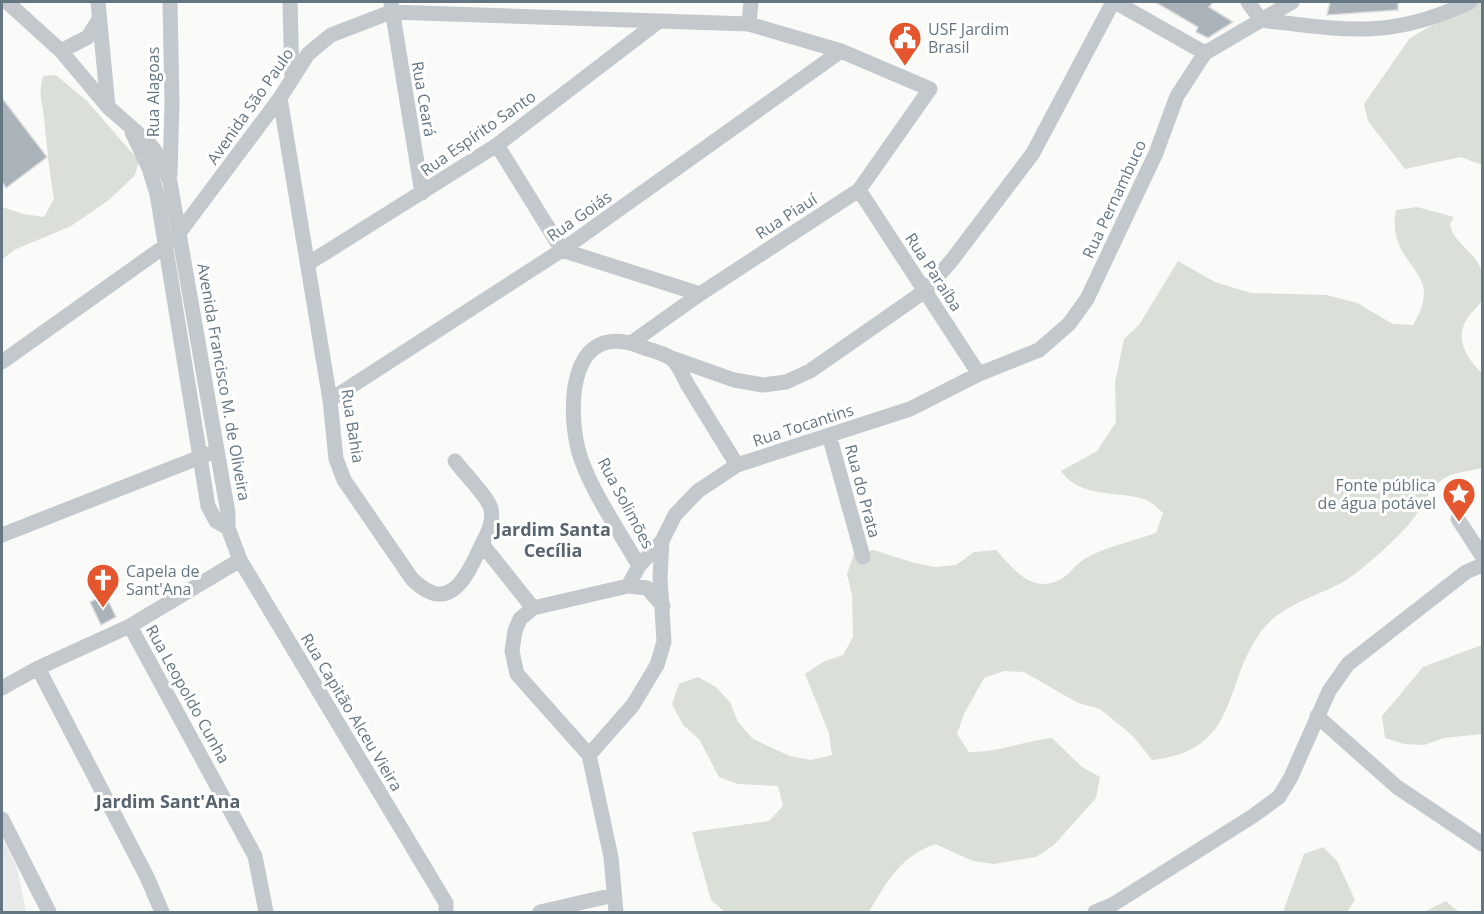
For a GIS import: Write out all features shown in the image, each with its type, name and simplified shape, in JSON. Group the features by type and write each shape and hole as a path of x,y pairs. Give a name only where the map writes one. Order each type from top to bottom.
{"street":[{"name":"Avenida Francisco M. de Oliveira","path":"7,2 62,51 108,107 149,142 160,158 170,182 228,513 228,528"},
{"path":"98,2 98,21 108,107"},
{"name":"Rua Alagoas","path":"170,2 172,103 170,182"},
{"path":"290,2 292,79"},
{"path":"749,24 751,2"},
{"path":"1114,2 1205,53"},
{"name":"Rua Solimões","path":"639,566 588,475 578,449 575,381 580,362 590,350 608,341 631,343 734,380 763,385 786,382 810,372 925,291 952,260 1033,153 1114,2"},
{"path":"1248,2 1261,20 1359,31 1411,25 1470,2"},
{"name":"Rua Pernambuco","path":"980,374 1039,350 1069,324 1087,299 1151,164 1177,96 1205,53 1292,2"},
{"name":"Avenida São Paulo","path":"2,362 165,246 179,233 280,98 308,54 331,35 391,7 749,24 841,51 930,89"},
{"name":"Rua Ceará","path":"391,7 422,193"},
{"path":"62,51 88,37 98,21"},
{"name":"Rua Espírito Santo","path":"309,263 497,145 659,21"},
{"name":"Rua Goiás","path":"330,400 562,250 841,51"},
{"name":"Rua Piauí","path":"631,343 700,294 859,190 930,89"},
{"name":"Rua Bahia","path":"280,98 309,263 330,400 336,459 345,480 412,579 424,591 443,593 462,584 491,524 491,507 455,461"},
{"name":"Avenida Francisco M. de Oliveira","path":"131,129 149,168 154,187 208,506 216,521 228,528"},
{"path":"497,145 562,250 700,294"},
{"path":"154,187 170,182"},
{"name":"Rua Paraíba","path":"859,190 980,374"},
{"path":"672,358 737,465"},
{"name":"Rua Tocantins","path":"628,586 639,566 662,541 675,515 699,491 737,465 910,409 980,374"},
{"name":"Rua do Prata","path":"829,435 863,557"},
{"path":"2,535 199,456 217,452"},
{"path":"1458,519 1482,556"},
{"name":"Rua Capitão Alceu Vieira","path":"228,528 240,560 446,903 446,912"},
{"name":"Rua Tocantins","path":"589,755 633,705 648,684 664,642 660,576 662,541"},
{"path":"482,544 533,608"},
{"path":"2,688 38,668 130,626 240,560"},
{"path":"1095,912 1112,905 1279,797 1291,777 1329,691 1348,664 1466,572 1482,565"},
{"path":"540,912 616,907 611,857 589,755 517,674 512,651 520,619 533,608 628,586 646,588 663,606"},
{"name":"Rua Leopoldo Cunha","path":"130,626 255,856 266,912"},
{"path":"38,668 147,877 162,912"},
{"path":"1317,716 1397,787 1482,844"},
{"path":"2,819 49,912"}],"shaded area":[{"path":"1471,2 1482,2 1482,165 1461,157 1405,169 1368,121 1364,104 1410,38"},
{"path":"56,75 87,101 139,161 135,175 109,200 71,226 14,250 2,260 2,207 23,214 44,217 54,199 41,94 43,76"},
{"path":"1417,207 1454,217 1450,224 1452,232 1481,269 1482,299 1464,324 1462,339 1471,361 1482,373 1482,468 1457,473 1443,479 1433,488 1410,523 1367,564 1341,583 1293,605 1272,620 1263,629 1250,650 1226,711 1216,728 1201,743 1181,754 1152,760 1133,736 1100,709 1078,703 1024,672 1004,671 984,678 964,714 957,734 969,752 990,751 1052,738 1082,767 1100,777 1096,798 1054,845 1036,857 994,864 973,861 935,844 923,849 903,863 889,880 869,912 725,912 711,900 692,832 769,821 783,806 778,786 738,784 719,777 699,739 683,725 672,704 679,684 698,677 716,687 730,702 738,722 753,739 790,756 811,760 832,755 829,733 805,674 823,662 843,655 853,637 852,595 847,574 854,554 874,550 935,567 956,565 974,552 996,550 1024,578 1041,584 1061,579 1085,559 1098,552 1156,533 1163,513 1149,501 1088,490 1069,480 1061,471 1097,451 1116,422 1115,382 1124,339 1139,325 1178,261 1215,282 1251,293 1327,295 1357,303 1393,324 1413,325 1421,308 1424,294 1418,274 1398,243 1395,222 1396,210"},
{"path":"1482,645 1482,734 1444,738 1424,745 1404,744 1385,738 1382,716 1423,667"},
{"path":"2,838 17,867 26,912 2,912"},
{"path":"1323,847 1337,861 1355,900 1347,912 1283,912 1304,854"},
{"path":"1446,901 1459,912 1424,912"}],"building":[{"path":"1155,2 1213,2 1209,7 1233,22 1208,38 1196,32 1198,27"},
{"path":"1330,2 1398,2 1398,10 1327,15"},
{"path":"2,98 47,157 6,188 2,182"},
{"name":"Capela de Sant'Ana","path":"105,594 116,617 101,625 90,602"}],"place":[{"name":"USF Jardim Brasil","path":"905,67"},
{"name":"Fonte pública de água potável","path":"1459,523"},
{"name":"Capela de Sant'Ana","path":"103,609"}],"district":[{"name":"Jardim Santa Cecília","path":"553,539"},
{"name":"Jardim Sant'Ana","path":"168,801"}]}
